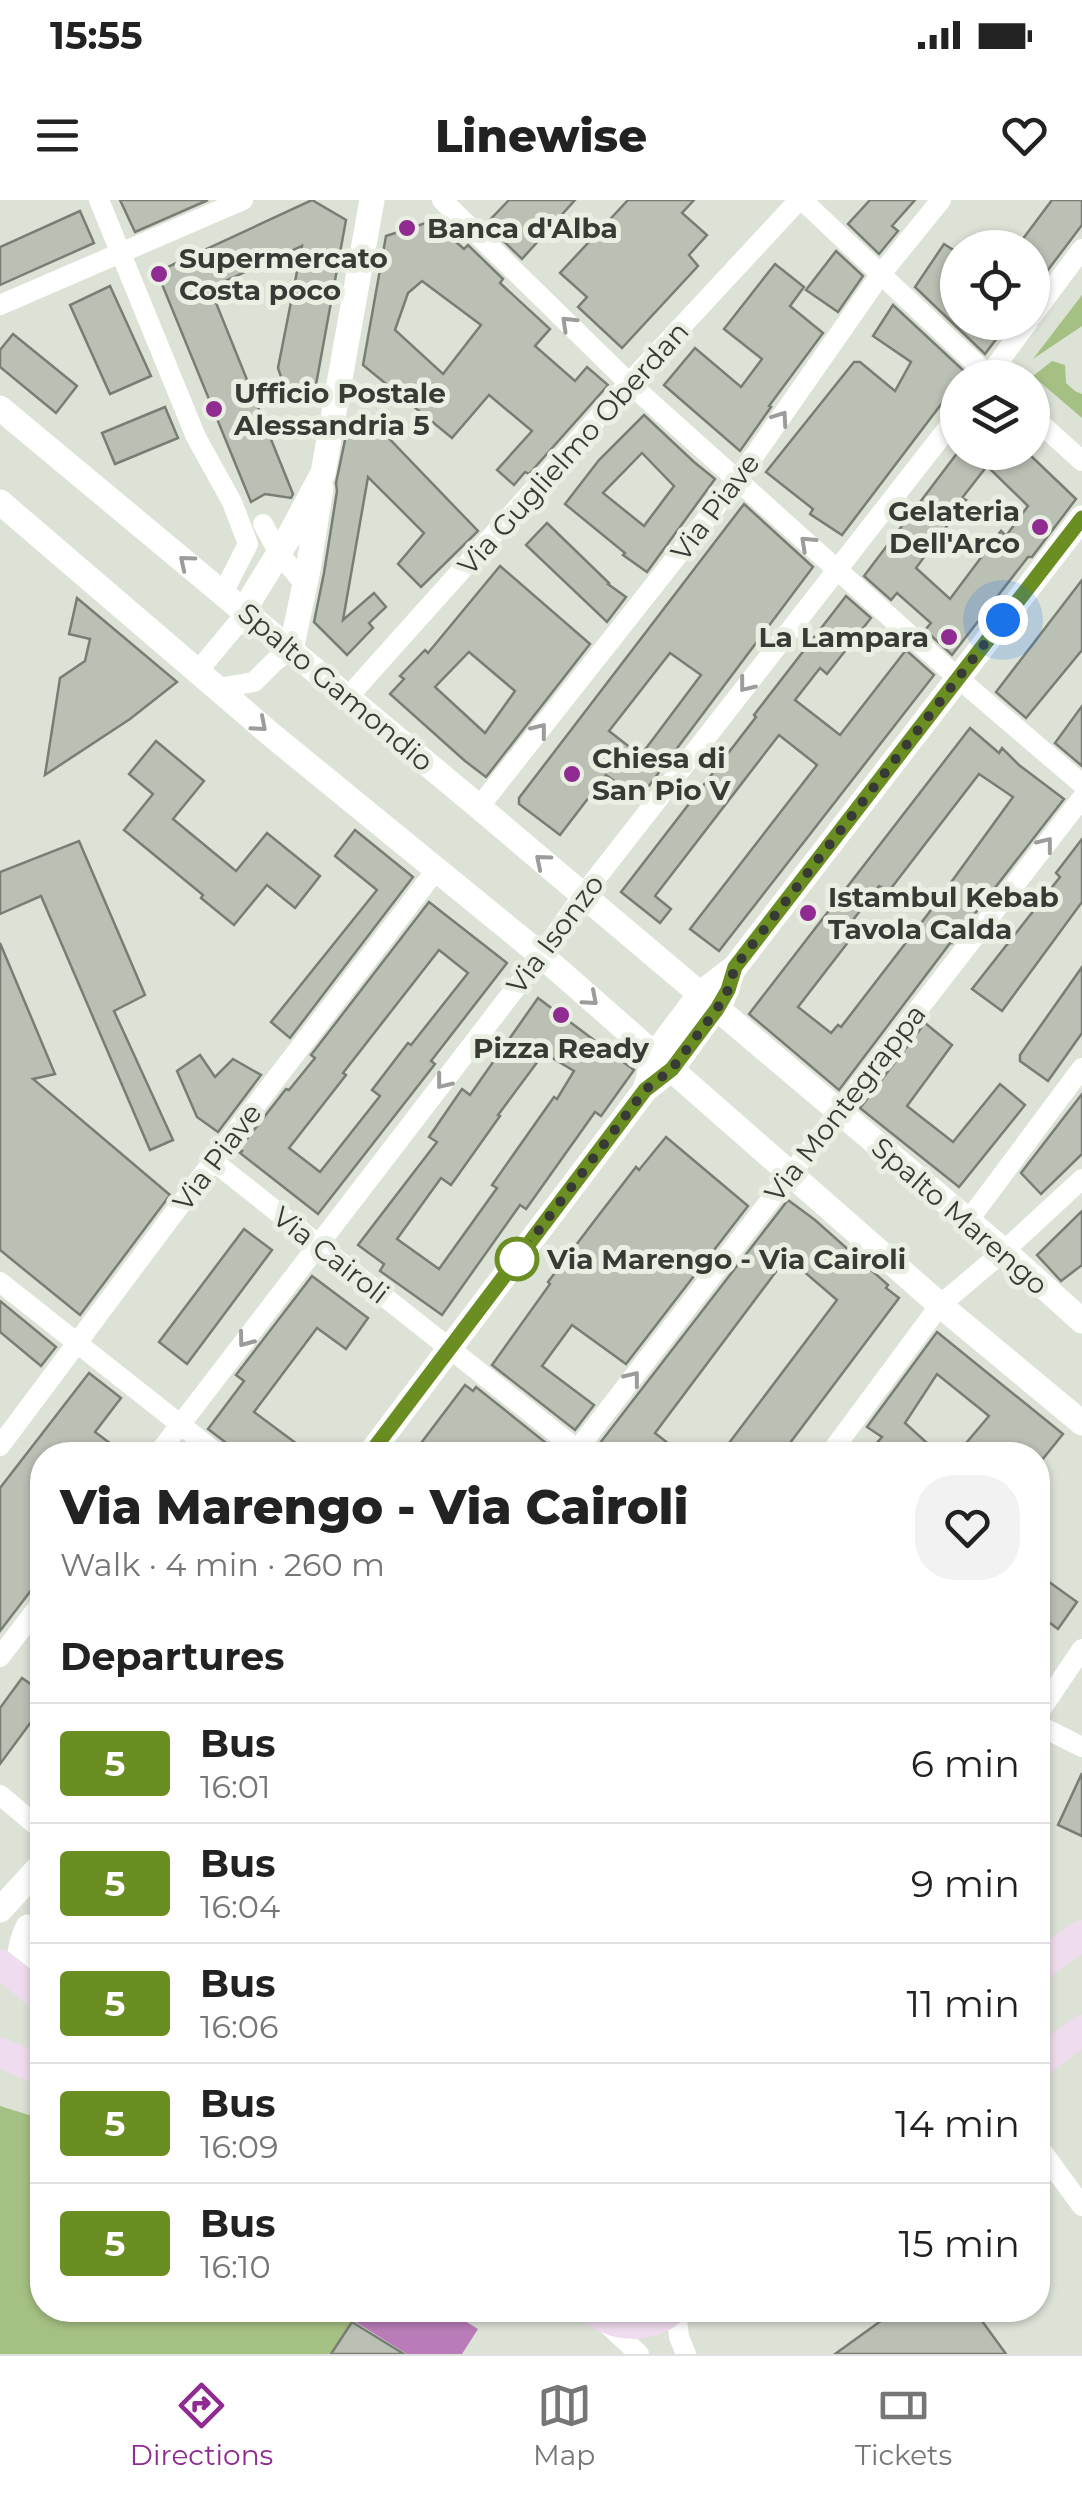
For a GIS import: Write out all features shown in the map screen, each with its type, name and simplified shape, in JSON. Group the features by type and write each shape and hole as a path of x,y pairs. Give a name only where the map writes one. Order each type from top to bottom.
{"main road":[{"path":"1050,1958 1082,1935"},
{"path":"0,1965 30,1989"},
{"path":"0,1988 30,1993"},
{"path":"1050,2053 1082,2030"},
{"path":"1,2052 30,2065"},
{"path":"616,2322 650,2322"}],"street":[{"path":"99,200 196,437 232,502 248,544 223,593"},
{"path":"0,305 244,200"},
{"path":"208,680 254,682 291,650 372,200"},
{"path":"442,200 629,383 1082,784"},
{"path":"801,200 971,360"},
{"name":"Via Guglielmo Oberdan","path":"348,697 629,383 801,200"},
{"name":"Via Piave","path":"479,807 738,479 881,274 941,200"},
{"path":"1050,292 1082,249"},
{"name":"Spalto Gamondio","path":"0,408 223,593 240,617 265,627 839,1111"},
{"path":"1050,433 1082,462"},
{"name":"Via Isonzo","path":"167,1442 583,895 940,438"},
{"path":"208,680 322,473"},
{"path":"0,502 541,955 940,1306 1082,1424"},
{"path":"232,502 281,532 295,525"},
{"path":"378,1442 709,1002 728,990 735,967 1082,518"},
{"path":"263,524 279,553 305,585"},
{"name":"Via Montegrappa","path":"586,1442 1082,798"},
{"name":"Via Piave","path":"0,1446 436,870"},
{"path":"968,1221 1082,1068"},
{"name":"Spalto Marengo","path":"839,1111 1082,1320"},
{"name":"Via Cairoli","path":"213,1161 565,1442"},
{"path":"839,1442 940,1306 1082,1179"},
{"path":"0,1282 202,1442"},
{"path":"0,1656 30,1617"},
{"path":"1050,1696 1082,1649"},
{"path":"1050,1731 1082,1747"},
{"path":"0,1796 30,1820"},
{"path":"2,1908 30,1877"},
{"path":"0,1965 30,1924"},
{"path":"30,1927 22,1943 21,1970 30,1986"},
{"path":"1050,2163 1080,2205"},
{"path":"605,2322 639,2354"},
{"path":"676,2322 686,2354"}],"green space":[{"path":"1082,295 1082,326 1033,359"},
{"path":"1050,363 1065,365 1066,383 1082,394 1082,418 1050,391"},
{"path":"0,2106 30,2115 30,2322 352,2322 331,2354 0,2354"}],"shaded area":[{"path":"356,2322 467,2322 478,2329 462,2354 407,2354"}],"building":[{"path":"120,200 208,200 135,232"},
{"path":"312,200 346,220 313,401 288,398 278,368 302,246 210,288 293,494 291,498 265,494 251,502 157,272"},
{"path":"509,200 575,200 522,259 486,224"},
{"path":"628,200 694,200 682,213 707,235 689,255 698,266 622,348 578,307 587,297 560,273"},
{"path":"870,200 915,200 892,226 898,231 879,254 848,224"},
{"path":"1052,200 1082,200 1082,225 1050,267 1050,230 1030,230"},
{"path":"80,211 94,243 0,285 0,247"},
{"path":"432,221 464,249 468,245 503,279 500,283 550,329 535,346 575,381 587,367 608,385 529,474 525,472 514,485 497,470 532,431 489,395 452,438 363,365 386,236","holes":["422,281 481,325 443,374 395,330 408,293"]},
{"path":"940,250 940,311 915,287"},
{"path":"836,251 863,276 838,312 806,290"},
{"path":"775,264 804,287 790,306 823,333 740,451 664,385 695,348 741,387 762,359 724,329"},
{"path":"110,286 151,376 110,394 70,305"},
{"path":"893,305 952,360 940,360 940,406 842,535 810,514 813,509 766,472 854,362 860,362 895,391 911,362 873,336"},
{"path":"13,334 77,386 56,413 0,367 0,350"},
{"path":"970,340 996,340 985,354"},
{"path":"165,407 178,438 115,464 102,433"},
{"path":"644,415 715,479 647,572 565,504 599,460","holes":["642,453 674,486 644,526 603,493"]},
{"path":"349,421 376,425 478,531 421,587 398,564 424,533 368,477 343,620 374,593 386,607 369,623 373,628 347,655 314,622"},
{"path":"944,470 984,470 916,568 950,599 1001,531 1006,536 1028,506 991,470 1046,470 1076,499 952,655 925,630 931,623 897,593 891,600 864,576"},
{"path":"744,504 813,567 639,799 606,775 560,835 519,804 519,798","holes":["670,653 701,675 644,751 639,747 636,752 609,731"]},
{"path":"547,523 626,597 607,622 526,545"},
{"path":"500,566 590,644 486,777 390,694 404,679 400,676 425,650 428,653","holes":["469,652 515,691 485,733 435,687"]},
{"path":"1082,580 1082,650 1026,718 996,692"},
{"path":"846,596 871,618 827,674 820,668 795,700 840,735 906,650 934,675 719,951 690,929 817,765 779,735 655,896 671,909 660,923 621,892"},
{"path":"77,598 177,682 130,719 45,775 60,678 85,661 90,639 69,634"},
{"path":"1082,706 1082,766 1055,743"},
{"path":"970,728 999,753 1002,748 1064,799 839,1090 749,1014","holes":["979,774 1013,797 841,1027 838,1025 831,1033 798,1007 859,928 850,924 879,886 889,891"]},
{"path":"156,741 204,781 173,819 236,871 267,833 320,876 295,908 267,885 234,925 124,830 153,794 129,774"},
{"path":"355,830 413,877 290,1038 271,1022 377,890 335,856"},
{"path":"1082,839 1082,902 1002,1011 972,989 1060,877 1056,873"},
{"path":"79,841 145,995 114,1011 173,1140 150,1150 41,896 0,914 0,872"},
{"path":"429,902 507,963 431,1061 435,1064 318,1214 239,1149 315,1058 311,1055","holes":["439,950 468,973 372,1090 380,1096 320,1172 289,1148"]},
{"path":"0,943 55,1074 33,1079 170,1195 80,1315 0,1250"},
{"path":"1082,967 1082,1033 1048,1081 1020,1061 1020,1055"},
{"path":"538,998 634,1070 601,1116 595,1112 526,1209 520,1205 442,1315 380,1271 384,1264 358,1245 437,1142 429,1137 462,1089 470,1095","holes":["544,1053 574,1071 492,1185 497,1188 439,1269 397,1239 441,1178 451,1185"]},
{"path":"925,1023 952,1045 907,1106 953,1142 1000,1084 1025,1105 959,1187 860,1108"},
{"path":"200,1055 215,1077 233,1059 261,1075 218,1132 197,1117 177,1071"},
{"path":"1082,1094 1082,1154 1041,1194 1021,1173"},
{"path":"666,1137 748,1206 626,1364 572,1325 542,1366 594,1405 575,1430 492,1365 595,1220 636,1167 639,1170"},
{"path":"788,1200 899,1298 791,1442 730,1442 837,1300 787,1257 655,1433 666,1442 601,1442"},
{"path":"1082,1211 1082,1265 1061,1281 1037,1255"},
{"path":"244,1229 272,1250 187,1364 159,1342"},
{"path":"312,1276 368,1318 346,1349 317,1328 254,1412 294,1442 225,1442 208,1429 244,1381 236,1375"},
{"path":"0,1301 56,1347 41,1366 0,1332"},
{"path":"937,1332 1063,1434 1050,1450 1050,1442 967,1442 989,1416 937,1374 905,1423 926,1442 878,1442 882,1437 867,1427"},
{"path":"89,1373 121,1398 95,1432 108,1442 36,1442"},
{"path":"465,1385 473,1391 476,1387 545,1442 422,1442"},
{"path":"30,1449 30,1592 0,1631 0,1488"},
{"path":"1050,1583 1077,1602 1058,1629 1050,1623"},
{"path":"22,1678 30,1684 30,1723 0,1764 0,1708"},
{"path":"1082,1773 1082,1836 1058,1825"},
{"path":"352,2322 404,2354 331,2354"},
{"path":"879,2322 983,2322 1006,2354 835,2354"}],"bus line":[{"name":"5","path":"379,1442 645,1090 683,1055 717,1009 735,967 1082,518"}],"place":[{"name":"Banca d'Alba","path":"407,228"},
{"name":"Supermercato Costa poco","path":"159,274"},
{"name":"Ufficio Postale Alessandria 5","path":"214,409"},
{"name":"Gelateria Dell'Arco","path":"1040,527"},
{"name":"La Lampara","path":"949,637"},
{"name":"Chiesa di San Pio V","path":"572,774"},
{"name":"Istambul Kebab Tavola Calda","path":"808,913"},
{"name":"Pizza Ready","path":"561,1015"},
{"name":"Via Marengo - Via Cairoli","path":"517,1259"}],"route":[{"path":"517,1259 645,1090 683,1055 717,1009 735,967 1003,620"}]}
